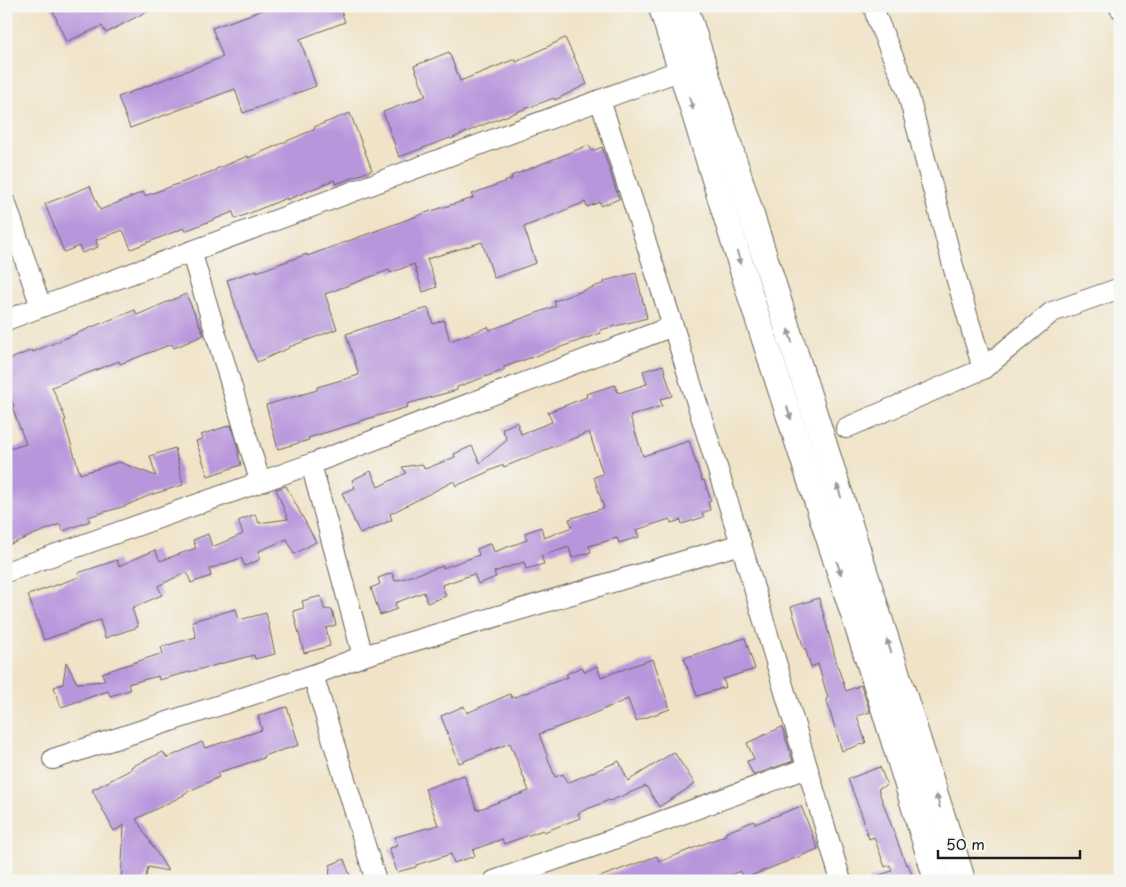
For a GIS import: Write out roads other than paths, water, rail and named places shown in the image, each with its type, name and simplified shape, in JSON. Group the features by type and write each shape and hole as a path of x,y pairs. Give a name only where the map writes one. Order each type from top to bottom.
{"main road":[{"path":"661,6 750,294 883,706 937,881"},
{"path":"685,6 963,881"}],"street":[{"path":"874,6 877,19 907,90 956,277 983,369"},
{"path":"6,320 681,70"},
{"path":"600,100 741,544 841,881"},
{"path":"6,204 42,307"},
{"path":"191,251 260,482"},
{"path":"846,428 983,369 1052,312 1120,288"},
{"path":"6,572 311,464 673,326"},
{"path":"311,464 364,656"},
{"path":"53,759 313,675 364,656 741,544"},
{"path":"313,675 376,881"},
{"path":"494,881 807,768"}]}
